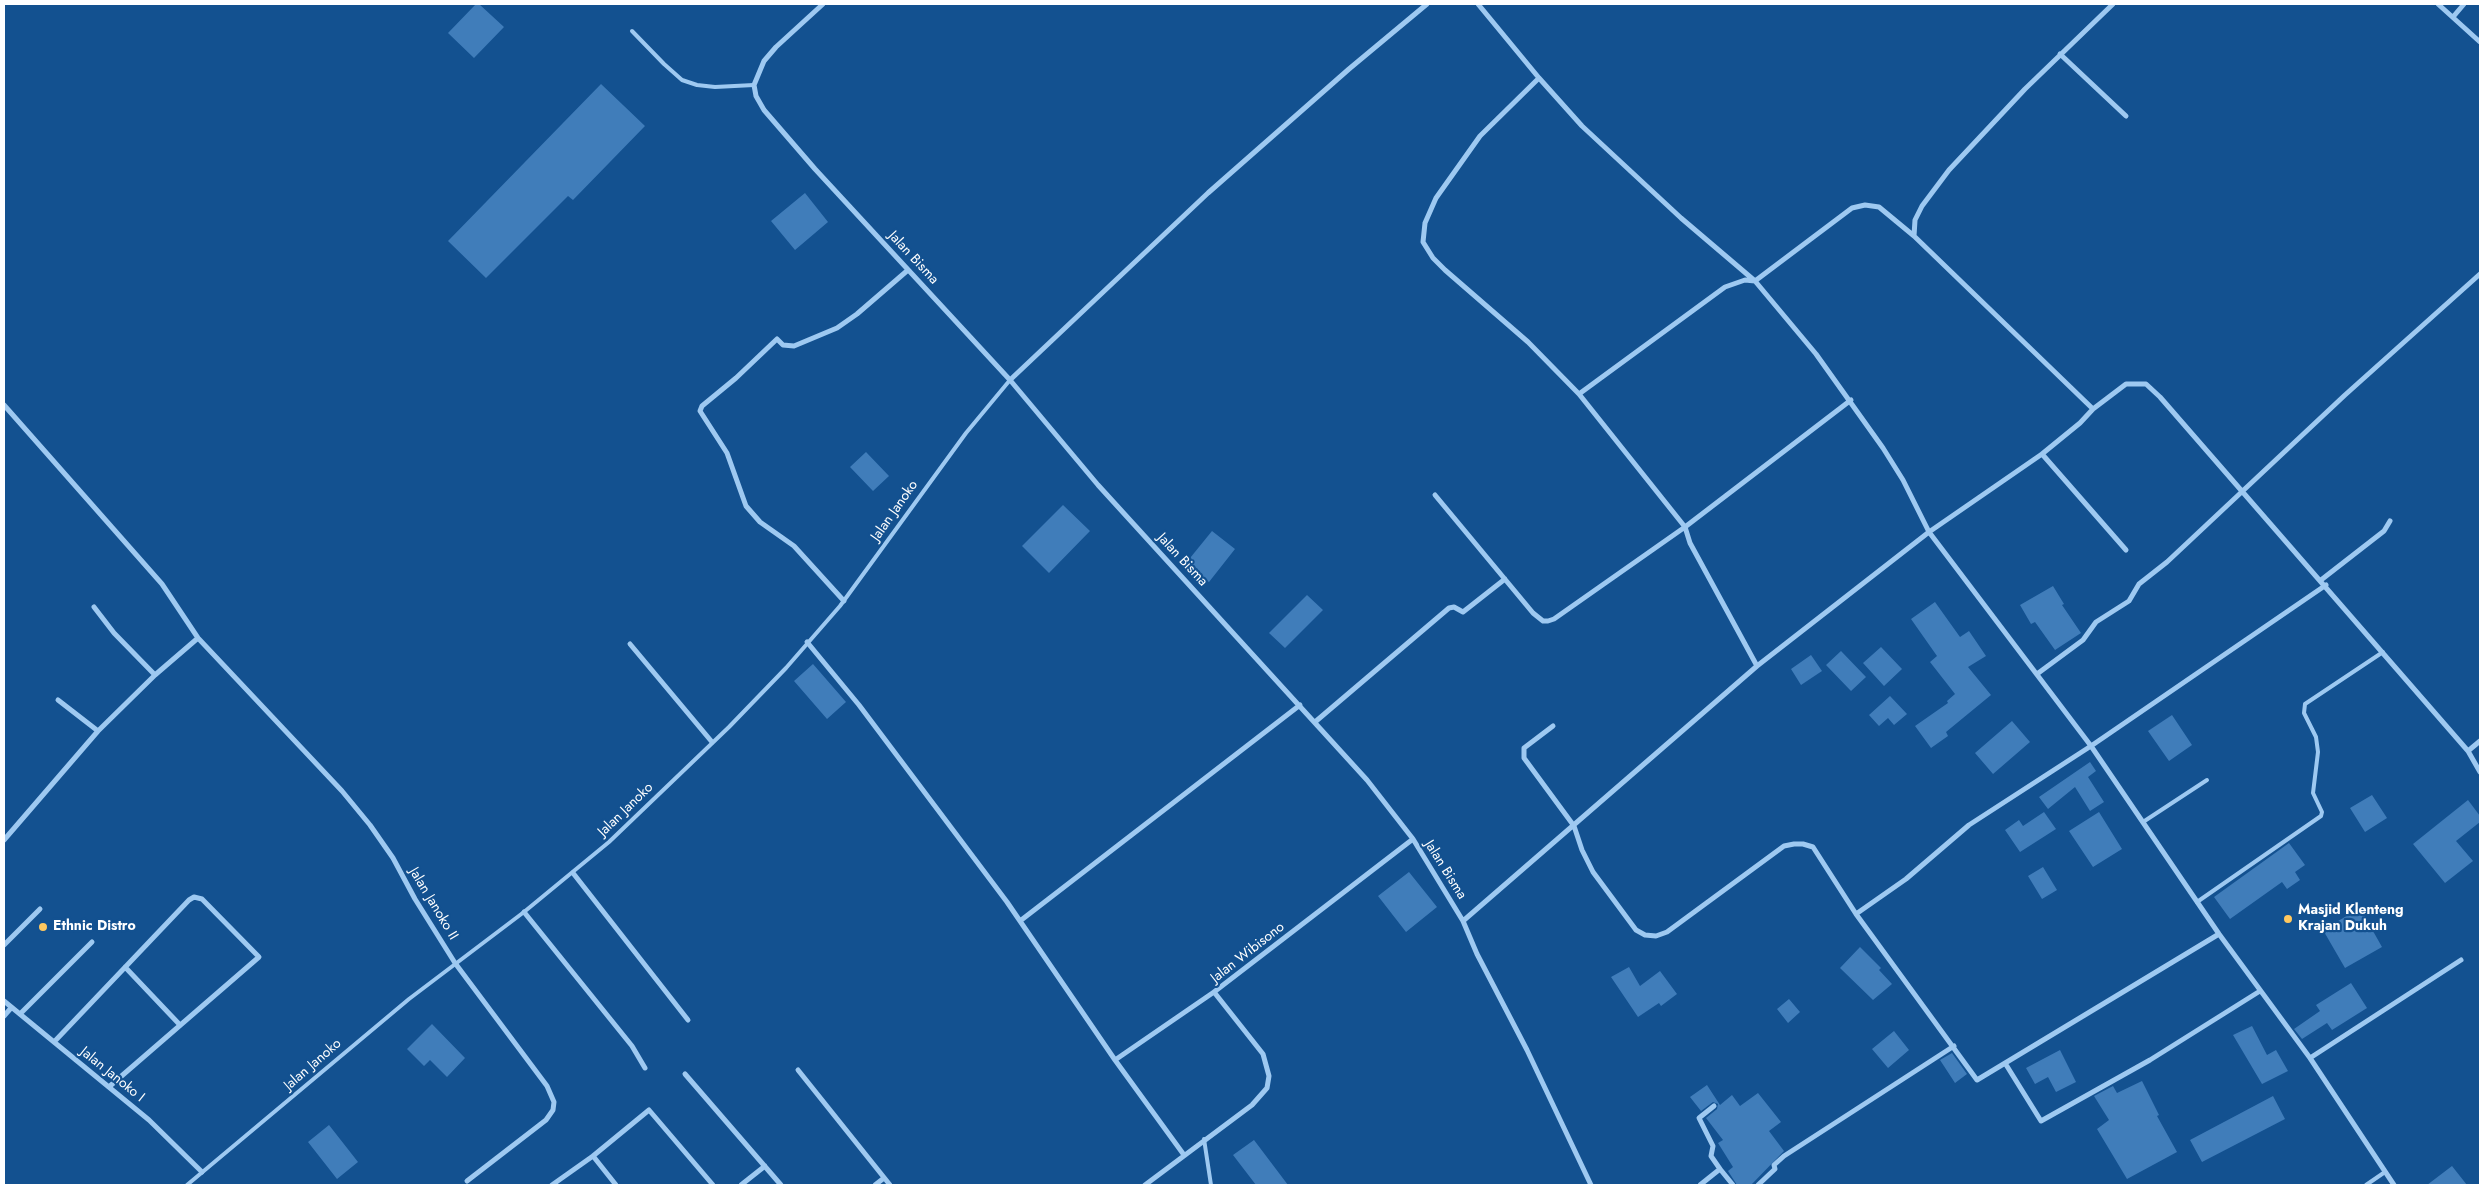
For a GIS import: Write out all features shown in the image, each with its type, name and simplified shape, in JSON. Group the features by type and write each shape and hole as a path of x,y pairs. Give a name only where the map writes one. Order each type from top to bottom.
{"street":[{"path":"754,85 764,61 776,47 823,4"},
{"path":"1010,380 1208,193 1349,69 1427,4"},
{"path":"1478,4 1539,78 1604,146 1755,281 1790,321 1851,400 1903,480 1929,532 2091,746 2219,934 2310,1058 2394,1185"},
{"path":"1914,236 1915,220 1930,193 2060,54 2113,4"},
{"path":"2438,4 2480,42"},
{"path":"2453,17 2464,4"},
{"path":"2060,54 2126,116"},
{"path":"1539,78 1480,136 1436,198 1425,223 1423,242 1433,258 1498,318 1528,342 1579,394 1686,527 1690,543 1757,666"},
{"name":"Jalan Bisma","path":"754,85 756,96 764,110 1010,380 1098,485 1367,780 1413,839 1463,921 1477,954 1527,1050 1591,1185"},
{"path":"1579,394 1725,287 1745,280 1755,281 1845,212 1858,206 1871,205 1879,207 1914,236 2093,410"},
{"path":"844,601 794,546 760,522 746,506 727,453 700,411 702,406 777,339 783,345 794,346 837,328 857,314 908,270"},
{"path":"2037,674 2083,640 2096,622 2129,601 2139,584 2196,537 2242,490 2480,274"},
{"path":"1463,921 1757,666 1929,532 2042,454 2126,384 2146,384 2160,397 2326,585 2468,751 2480,772"},
{"path":"1435,495 1539,618 1543,621 1554,620 1686,527 1851,400"},
{"name":"Jalan Janoko II","path":"4,404 162,584 198,638 342,791 370,825 393,858 415,899 455,963 547,1086 554,1102 552,1110 537,1129 467,1181"},
{"path":"2042,454 2126,550"},
{"path":"2321,580 2384,531 2390,521"},
{"path":"1315,722 1449,608 1454,607 1463,612 1505,579"},
{"path":"1856,914 1906,879 1969,825 2091,746 2326,585"},
{"path":"94,607 114,633 155,675"},
{"path":"4,840 98,730 155,675 198,638"},
{"path":"807,642 859,706 1020,921 1115,1060 1184,1155"},
{"path":"630,644 712,742"},
{"path":"58,700 98,730"},
{"path":"1020,921 1300,705"},
{"path":"1553,726 1524,748 1522,753 1524,758 1574,826 1582,850 1594,872 1636,930 1645,935 1656,936 1666,932 1784,846 1803,844 1813,848 1856,914 1954,1046 1976,1080 2219,934"},
{"path":"2468,751 2480,741"},
{"name":"Jalan Wibisono","path":"1146,1185 1204,1139 1252,1105 1267,1088 1269,1082 1263,1054 1214,992 1413,839"},
{"path":"573,872 688,1020"},
{"path":"54,1042 188,900 194,897 202,899 259,957 110,1086"},
{"path":"4,945 40,909"},
{"path":"524,912 626,1039 646,1068"},
{"path":"20,1014 92,942"},
{"path":"2310,1058 2461,960"},
{"path":"124,967 180,1025"},
{"path":"2005,1063 2041,1122 2150,1060 2260,991"},
{"path":"1115,1060 1214,992"},
{"name":"Jalan Janoko I","path":"4,1001 110,1086 168,1137 202,1172"},
{"path":"4,1016 12,1008"},
{"path":"1758,1185 1775,1169 1774,1165 1784,1156 1954,1046"},
{"path":"798,1070 890,1185"},
{"path":"685,1074 782,1185"},
{"path":"1714,1106 1699,1118 1713,1146 1711,1156 1733,1185"},
{"path":"552,1185 593,1156 649,1110 713,1185"},
{"path":"593,1156 616,1185"},
{"path":"741,1185 765,1166"},
{"path":"1700,1185 1720,1169"},
{"path":"875,1185 884,1178"}],"lane":[{"path":"632,32 682,80 697,85 715,87 754,85"},
{"name":"Jalan Janoko","path":"187,1185 408,998 524,912 609,842 712,742 786,668 844,601 960,440 1010,380"},
{"path":"2198,902 2321,816 2322,812 2313,793 2317,744 2304,713 2305,704 2383,652"},
{"path":"2143,822 2207,780"},
{"path":"1204,1139 1211,1185"},
{"path":"2366,1185 2385,1172"}],"building":[{"path":"476,4 479,4 504,27 474,58 448,33"},
{"path":"601,84 645,126 573,200 568,196 486,278 448,241"},
{"path":"805,193 828,222 795,250 771,221"},
{"path":"866,452 889,476 873,491 850,467"},
{"path":"1063,505 1090,531 1049,573 1022,546"},
{"path":"1212,531 1235,549 1209,582 1186,563"},
{"path":"2053,586 2064,604 2062,605 2081,633 2055,650 2035,622 2031,624 2020,605"},
{"path":"1307,595 1323,610 1285,648 1269,633"},
{"path":"1935,602 1960,637 1969,631 1986,656 1968,667 1991,695 1946,732 1948,736 1931,748 1915,726 1948,703 1947,701 1955,694 1930,662 1937,656 1911,619"},
{"path":"1881,647 1902,669 1884,686 1863,663"},
{"path":"1841,651 1866,677 1851,691 1826,665"},
{"path":"1811,655 1822,671 1801,685 1791,669"},
{"path":"813,664 846,702 827,719 794,681"},
{"path":"1890,696 1907,714 1894,725 1888,718 1879,726 1869,715"},
{"path":"2172,715 2192,745 2169,761 2148,731"},
{"path":"2012,721 2030,742 1993,774 1975,753"},
{"path":"2090,762 2096,771 2088,777 2104,802 2090,811 2075,787 2048,809 2039,797"},
{"path":"2372,795 2387,818 2365,832 2350,808"},
{"path":"2468,800 2480,816 2480,822 2456,841 2473,861 2445,883 2413,844"},
{"path":"2044,812 2056,829 2020,852 2005,830 2019,820 2023,826"},
{"path":"2099,812 2122,849 2093,867 2069,831"},
{"path":"2289,843 2305,865 2295,872 2300,880 2287,889 2282,882 2230,919 2214,897"},
{"path":"2043,867 2057,890 2042,899 2028,876"},
{"path":"1409,872 1437,907 1406,932 1378,896"},
{"path":"2360,908 2382,947 2345,968 2323,930"},
{"path":"1860,947 1881,968 1879,970 1892,984 1873,1000 1840,968"},
{"path":"1629,967 1640,986 1660,971 1677,994 1661,1006 1659,1003 1638,1017 1611,977"},
{"path":"2351,983 2367,1008 2332,1030 2327,1023 2302,1039 2294,1029 2320,1011 2316,1005"},
{"path":"1789,999 1800,1012 1788,1023 1777,1009"},
{"path":"432,1024 465,1058 447,1077 430,1060 424,1066 407,1049"},
{"path":"2252,1026 2267,1055 2276,1050 2288,1071 2262,1084 2233,1035"},
{"path":"1894,1031 1909,1050 1888,1068 1872,1049"},
{"path":"2060,1050 2076,1082 2056,1092 2048,1077 2035,1084 2026,1068"},
{"path":"1952,1053 1967,1074 1955,1083 1940,1060"},
{"path":"2142,1081 2159,1115 2157,1116 2177,1152 2127,1179 2097,1129 2109,1120 2094,1096 2113,1086 2117,1093"},
{"path":"1707,1085 1720,1105 1732,1095 1740,1106 1758,1093 1781,1122 1769,1131 1784,1151 1751,1185 1737,1185 1728,1171 1733,1167 1718,1143 1723,1140 1706,1118 1717,1109 1718,1104 1713,1102 1701,1111 1690,1097"},
{"path":"2273,1096 2285,1119 2202,1162 2190,1140"},
{"path":"329,1125 358,1162 337,1179 308,1142"},
{"path":"1254,1140 1288,1185 1256,1185 1233,1155"},
{"path":"2452,1166 2467,1185 2427,1185"}],"place":[{"name":"Masjid Klenteng Krajan Dukuh","path":"2288,919"},
{"name":"Ethnic Distro","path":"43,927"}]}
